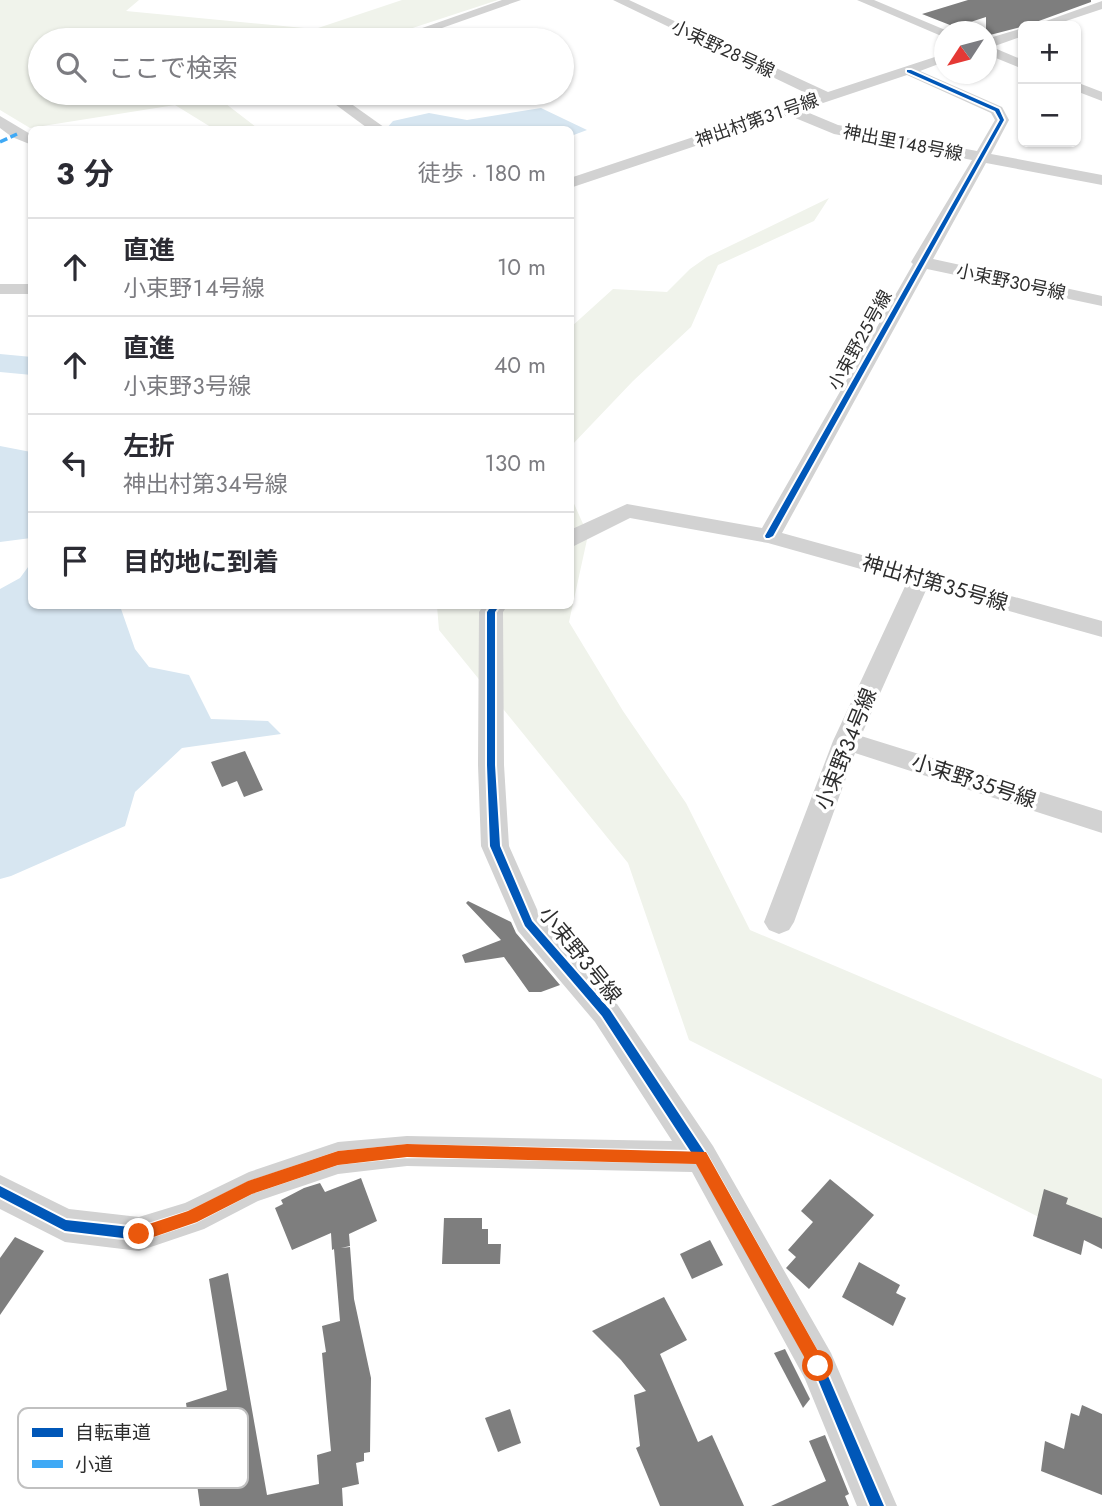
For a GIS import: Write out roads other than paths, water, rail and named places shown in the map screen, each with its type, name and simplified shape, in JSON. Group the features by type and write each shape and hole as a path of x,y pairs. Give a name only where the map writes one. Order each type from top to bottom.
{"street":[{"path":"431,28 515,0"},
{"name":"小束野２８号線","path":"619,0 827,97"},
{"path":"863,0 934,28"},
{"path":"1054,21 1102,5"},
{"path":"997,40 1018,34"},
{"path":"997,54 1018,63"},
{"name":"神出村第３１号線","path":"574,182 934,62"},
{"name":"小束野２５号線","path":"769,536 920,262 1002,120 997,110 909,71"},
{"path":"1081,88 1102,97"},
{"path":"345,105 375,126"},
{"name":"神出里１４８号線","path":"789,110 834,130 979,159"},
{"path":"0,120 24,137"},
{"path":"979,159 1102,180"},
{"name":"小束野３０号線","path":"920,262 1102,301"},
{"path":"0,289 28,289"},
{"path":"574,538 627,511 769,536"},
{"name":"神出村第３５号線","path":"769,536 1102,629"},
{"name":"小束野３４号線","path":"779,922 846,741 920,578"},
{"name":"小束野３号線","path":"493,609 491,765 495,846 528,923 606,1013 701,1157 818,1366 877,1506"},
{"name":"小束野３５号線","path":"846,741 1102,822"},
{"path":"0,1191 65,1225 139,1234 192,1217 248,1188 338,1158 407,1151 701,1157"}],"waterway":[{"path":"0,363 28,366"}]}
